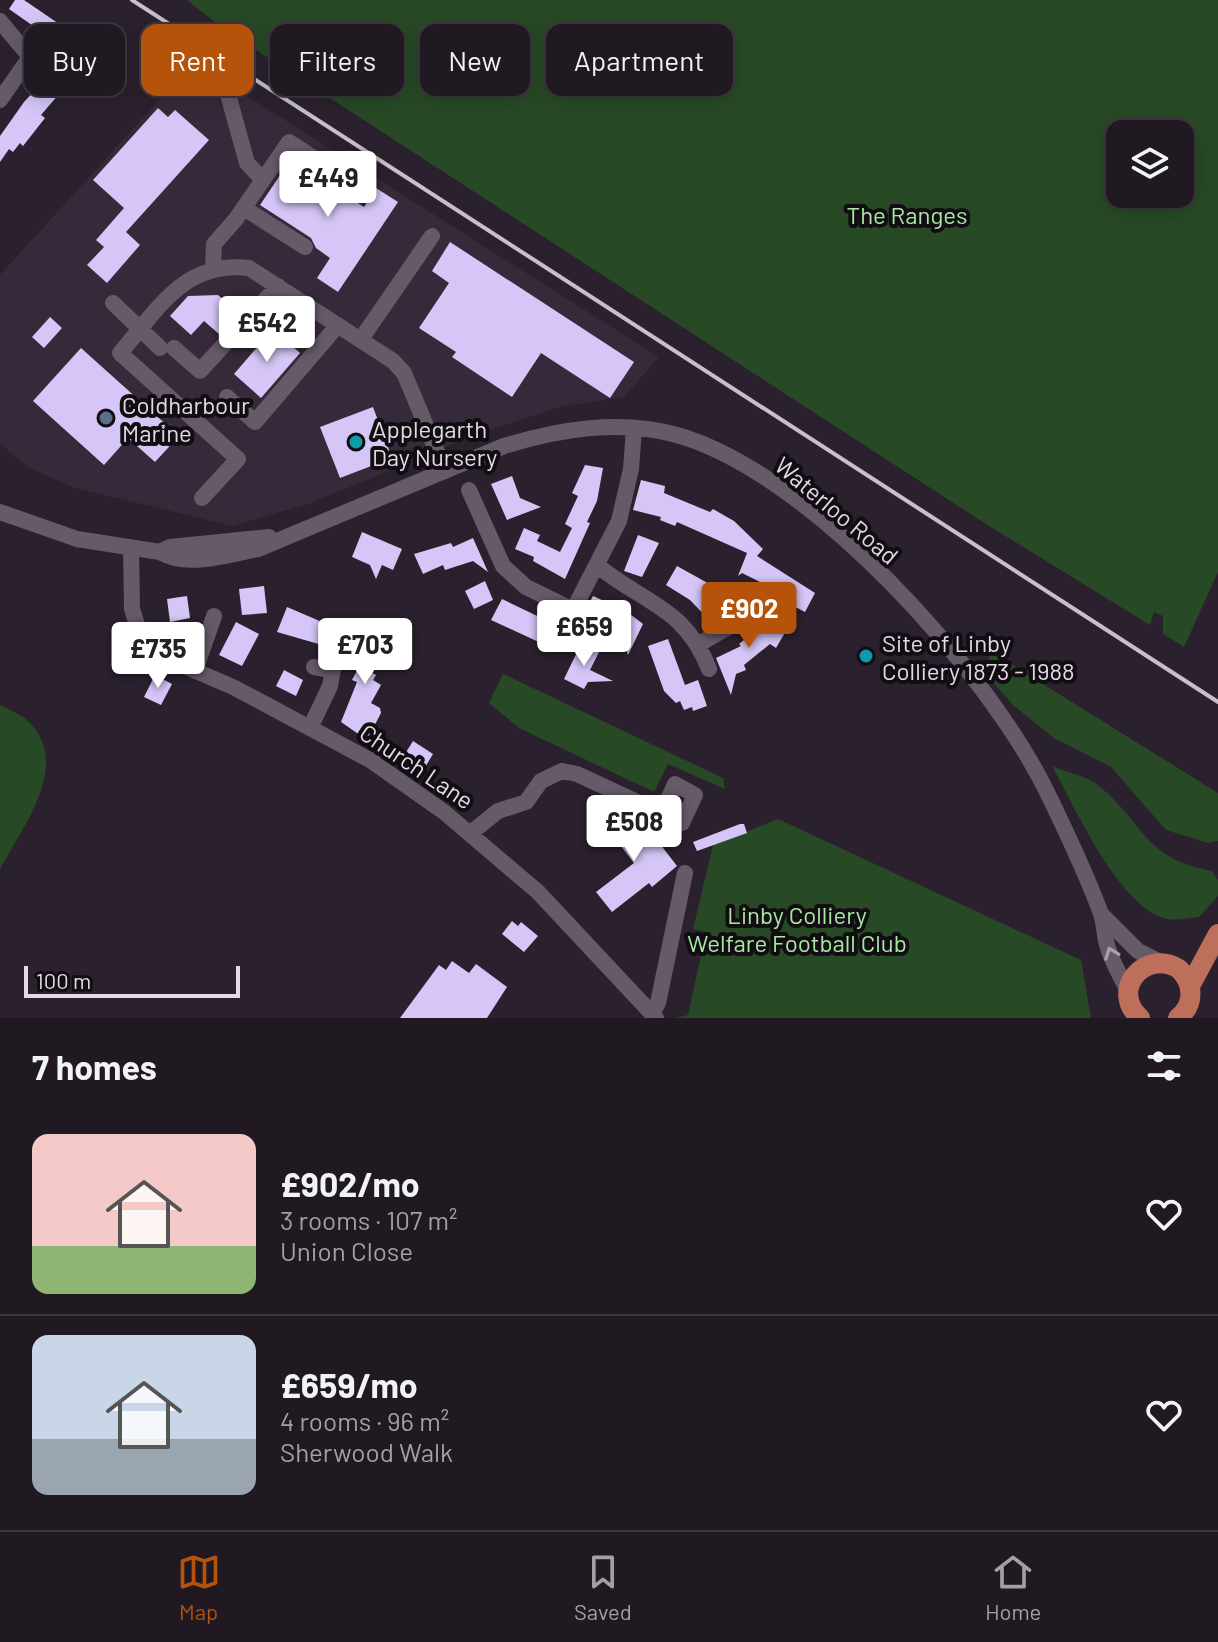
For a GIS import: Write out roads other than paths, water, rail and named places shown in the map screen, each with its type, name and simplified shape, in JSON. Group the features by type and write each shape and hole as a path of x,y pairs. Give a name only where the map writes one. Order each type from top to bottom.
{"main road":[{"path":"1140,1018 1133,1010 1128,991 1135,973 1144,966 1164,962 1217,935"},
{"path":"1178,1018 1188,1007 1190,986 1217,935"},
{"path":"1164,962 1179,969 1190,986"}],"street":[{"path":"0,21 24,50"},
{"path":"0,100 24,66"},
{"path":"229,98 247,163 263,180"},
{"path":"213,268 214,244 240,213 289,142 351,182"},
{"path":"240,213 305,247"},
{"path":"361,339 432,236"},
{"path":"202,498 238,459 120,353 188,278 213,268 249,268 393,361 404,373 445,471"},
{"path":"113,303 141,329 200,371 278,286"},
{"path":"227,397 255,422 338,325"},
{"path":"469,490 503,566 526,587 570,617 619,521 631,469 634,428"},
{"name":"Waterloo Road","path":"0,512 77,539 160,552 171,558 218,557 258,549 540,435 576,429 634,428 676,435 713,449 773,482 841,538 893,588 980,685 1022,746 1045,789 1101,913 1111,956 1128,991"},
{"name":"Church Lane","path":"131,549 130,596 138,628 152,647 168,659 370,760 472,832 538,892 654,1015"},
{"path":"598,566 617,582 640,592 699,644 709,669"},
{"path":"195,671 214,616"},
{"path":"699,644 742,619"},
{"path":"310,728 330,686 322,669 338,642"},
{"path":"472,832 498,811 526,802 541,781 562,771 577,774 662,813"},
{"path":"654,1015 685,873"},
{"name":"Waterloo Road","path":"1101,913 1138,951 1164,962"}],"railway":[{"path":"132,0 1218,702"}],"place":[{"name":"Coldharbour Marine","path":"106,418"},
{"name":"Applegarth Day Nursery","path":"356,442"},
{"name":"Site of Linby Colliery 1873 - 1988","path":"866,656"}],"park label":[{"name":"The Ranges","path":"907,214"},
{"name":"Linby Colliery Welfare Football Club","path":"797,928"}]}
